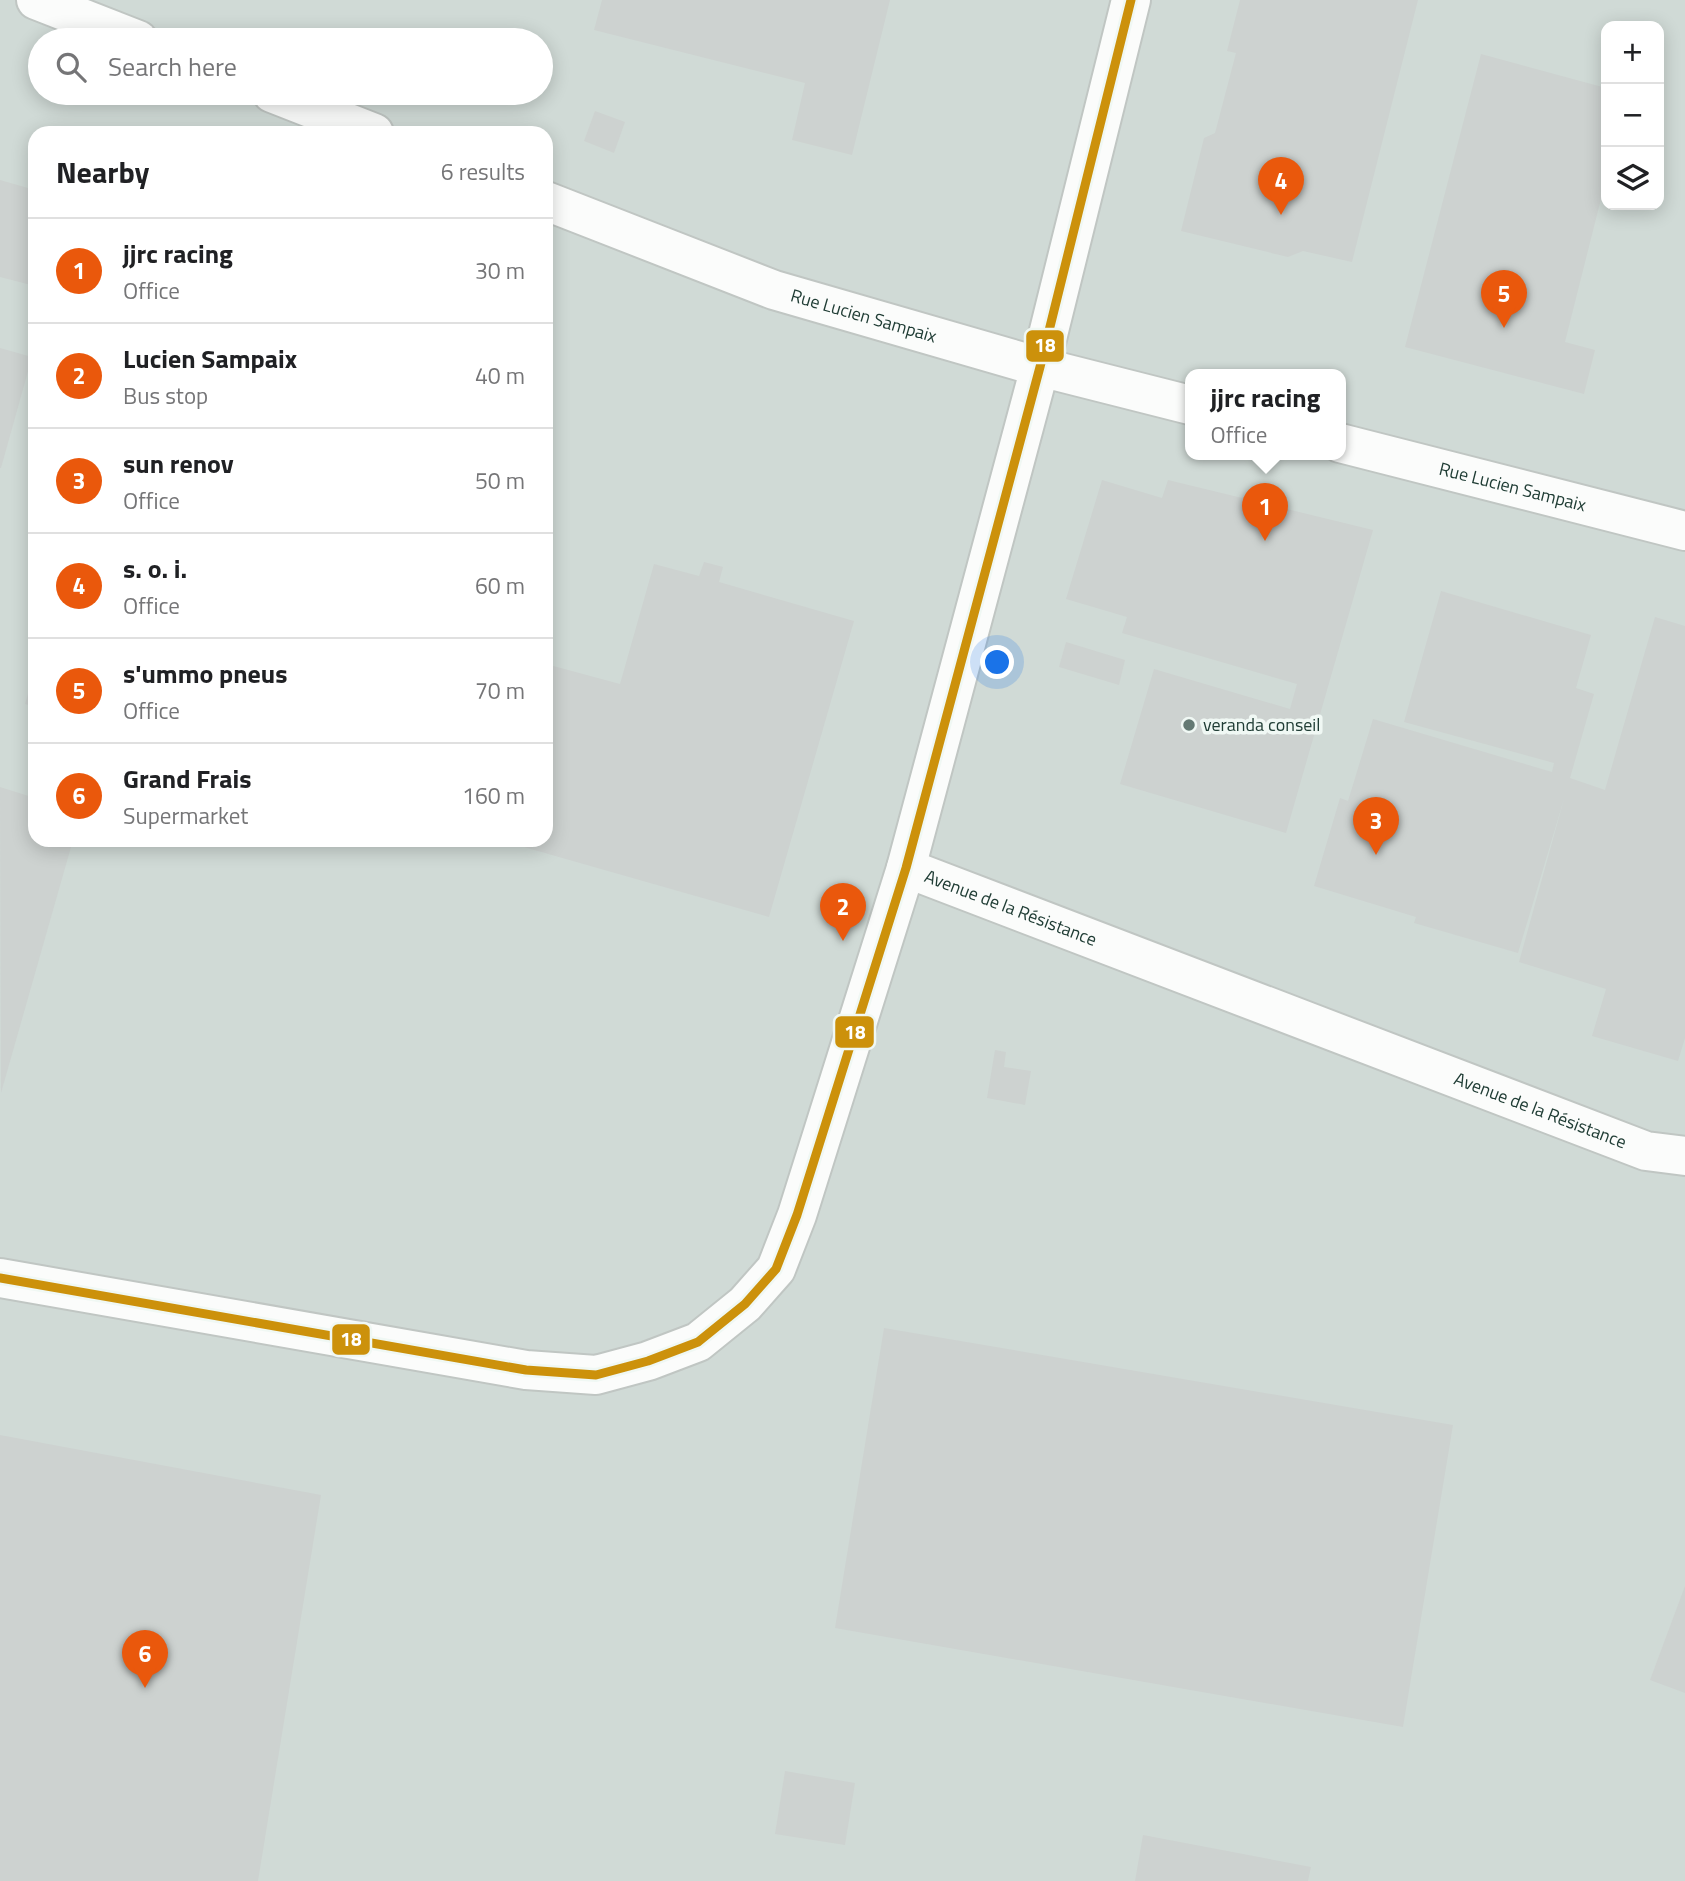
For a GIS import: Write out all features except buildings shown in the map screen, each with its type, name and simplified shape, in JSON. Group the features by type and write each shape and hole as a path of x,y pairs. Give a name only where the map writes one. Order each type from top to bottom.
{"street":[{"path":"36,0 107,28"},
{"path":"906,867 1041,367 1131,0"},
{"path":"303,105 356,126"},
{"name":"Rue Lucien Sampaix","path":"553,204 774,290 1041,367 1185,404"},
{"name":"Rue Lucien Sampaix","path":"1346,445 1685,531"},
{"name":"Avenue de la Résistance","path":"0,1278 526,1370 596,1374 648,1361 698,1342 746,1304 776,1269 797,1215 906,867 1646,1151 1685,1156"}],"shaded area":[{"path":"0,0 1685,0 1685,1881 0,1881"}],"transit line":[{"name":"18","path":"0,1278 526,1370 596,1375 648,1361 698,1342 745,1304 776,1269 797,1215 906,868 1040,367 1131,0"}],"place":[{"name":"s. o. i.","path":"1281,215"},
{"name":"s'ummo pneus","path":"1504,328"},
{"name":"jjrc racing","path":"1265,541"},
{"name":"veranda conseil","path":"1189,725"},
{"name":"sun renov","path":"1376,855"},
{"name":"Lucien Sampaix","path":"843,941"},
{"name":"Grand Frais","path":"145,1688"}]}
